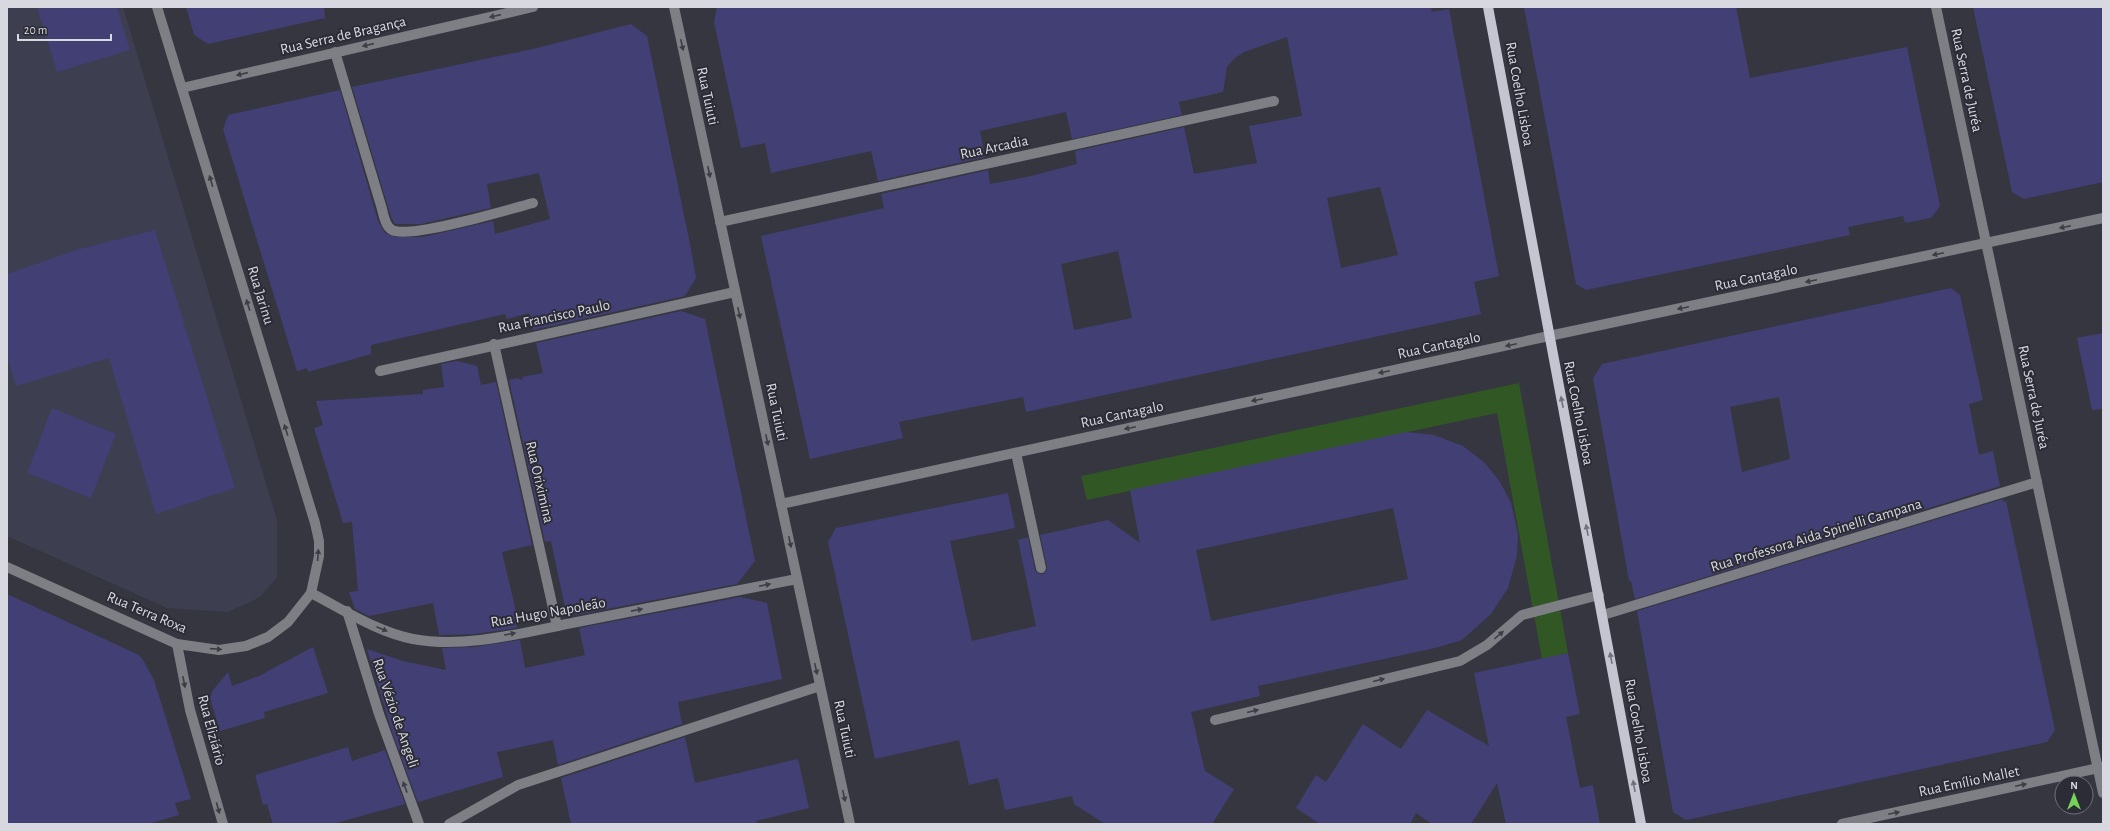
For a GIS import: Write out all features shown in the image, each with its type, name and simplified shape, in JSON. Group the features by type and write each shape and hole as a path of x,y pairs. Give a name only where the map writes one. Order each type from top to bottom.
{"main road":[{"name":"Rua Coelho Lisboa","path":"1488,7 1549,336 1603,614 1641,824"}],"street":[{"name":"Rua Jarinu","path":"157,7 319,541 319,556 311,593"},
{"name":"Rua Serra de Bragança","path":"182,88 533,7"},
{"name":"Rua Tuiuti","path":"674,7 850,824"},
{"name":"Rua Serra de Juréa","path":"1936,7 2037,482 2100,768 2103,793"},
{"path":"335,52 387,226 394,231 416,231 533,203"},
{"name":"Rua Arcadia","path":"720,222 1274,102"},
{"name":"Rua Cantagalo","path":"781,504 1549,336 2103,218"},
{"name":"Rua Francisco Paulo","path":"380,371 494,344 735,292"},
{"name":"Rua Oriximina","path":"494,344 557,626"},
{"path":"1016,453 1041,568"},
{"name":"Rua Professora Aida Spinelli Campana","path":"1603,614 2037,482"},
{"name":"Rua Terra Roxa","path":"7,567 177,644 219,650 246,646 268,637 288,622 311,593"},
{"name":"Rua Hugo Napoleão","path":"311,593 347,612 395,634 413,639 448,642 470,641 557,626 797,579"},
{"path":"1215,720 1460,661 1487,645 1522,615 1599,595"},
{"name":"Rua Vézio de Angeli","path":"347,612 379,714 419,824"},
{"name":"Rua Eliziário","path":"177,644 190,710 222,824"},
{"path":"450,824 518,785 820,686"},
{"name":"Rua Emílio Mallet","path":"1842,824 2100,768"}],"shaded area":[{"path":"7,7 123,7 277,520 277,577 260,597 228,612 167,608 7,536"}],"green space":[{"path":"1519,383 1568,653 1542,659 1497,413 1087,500 1081,476"}],"building":[{"path":"37,7 117,7 130,50 57,72"},
{"path":"186,7 324,7 325,18 208,44 194,35"},
{"path":"717,7 1431,7 1432,12 1449,9 1499,276 1474,282 1481,314 1026,412 1023,397 899,422 903,438 810,459 761,236 884,208 881,194 988,170 990,184 1027,177 1077,164 1075,151 1184,127 1194,174 1257,163 1249,126 1302,116 1287,37 1244,52 1235,58 1227,67 1223,92 1179,102 1182,115 1072,139 1066,112 980,131 985,157 878,181 871,151 771,173 765,143 741,148 714,22","holes":["1380,187 1398,255 1341,268 1327,198","1118,251 1132,318 1074,330 1061,264"]},
{"path":"1524,7 1736,7 1750,78 1907,47 1940,206 1931,218 1905,223 1903,216 1848,227 1850,235 1586,290 1576,284"},
{"path":"1973,7 2103,7 2103,182 2024,199 2012,192"},
{"path":"631,24 647,36 691,249 696,278 685,296 533,330 529,313 507,319 505,314 371,345 371,354 308,372 307,368 297,371 223,129 228,115 340,90 378,221 385,233 395,237 423,237 493,221 495,234 550,219 539,173 487,184 491,208 421,224 395,224 391,217 352,87 533,49"},
{"path":"155,230 235,488 156,514 109,358 16,386 7,356 7,274 76,250"},
{"path":"1951,288 1960,295 1983,400 1969,404 1979,455 1993,451 2000,486 1635,599 1631,581 1629,581 1593,378 1602,364","holes":["1779,397 1790,459 1742,472 1730,407"]},
{"path":"681,311 705,319 755,561 737,584 576,615 565,607 551,541 545,542 509,380 517,378 523,380 522,377 543,373 536,343"},
{"path":"2103,333 2103,409 2092,410 2077,338"},
{"path":"457,361 477,366 481,385 496,382 532,545 502,552 517,616 515,616 517,628 474,634 439,635 433,603 369,616 355,609 349,592 358,591 352,522 343,523 314,428 323,425 316,401 423,394 423,390 444,387 441,364"},
{"path":"52,408 116,434 91,498 27,473"},
{"path":"1406,432 1434,435 1463,446 1485,463 1500,482 1511,503 1518,534 1517,555 1508,588 1491,614 1462,640 1435,648 1258,686 1260,696 1191,712 1205,771 1234,789 1212,824 1105,824 1074,804 1072,796 1005,810 998,778 969,785 959,740 875,759 828,542 836,528 1008,493 1015,528 950,541 972,641 1036,626 1018,540 1028,537 1035,570 1039,574 1043,574 1047,570 1040,535 1108,520 1140,543 1130,490","holes":["1393,508 1408,579 1211,621 1196,550"]},
{"path":"2003,499 2003,502 2006,501 2055,730 2047,742 1686,820 1673,812 1637,611"},
{"path":"7,594 139,655 143,660 154,680 191,799 175,803 179,815 148,824 7,824"},
{"path":"740,597 767,603 782,679 678,702 682,724 558,765 553,740 497,752 503,777 418,802 393,735 367,649 403,661 446,670 442,648 475,647 520,640 525,668 585,655 579,628"},
{"path":"313,647 328,693 264,712 265,718 220,731 210,698 213,690 228,672 232,686 259,676"},
{"path":"1568,653 1580,714 1566,717 1580,788 1593,785 1600,824 1506,824 1497,783 1471,824 1432,824 1416,813 1410,824 1320,824 1296,808 1316,775 1326,782 1363,724 1401,749 1427,710 1489,746 1474,673"},
{"path":"685,737 695,783 798,759 809,808 756,821 757,824 571,824 561,778"},
{"path":"348,747 352,761 385,750 405,804 332,824 273,824 267,804 263,805 255,775"}]}
